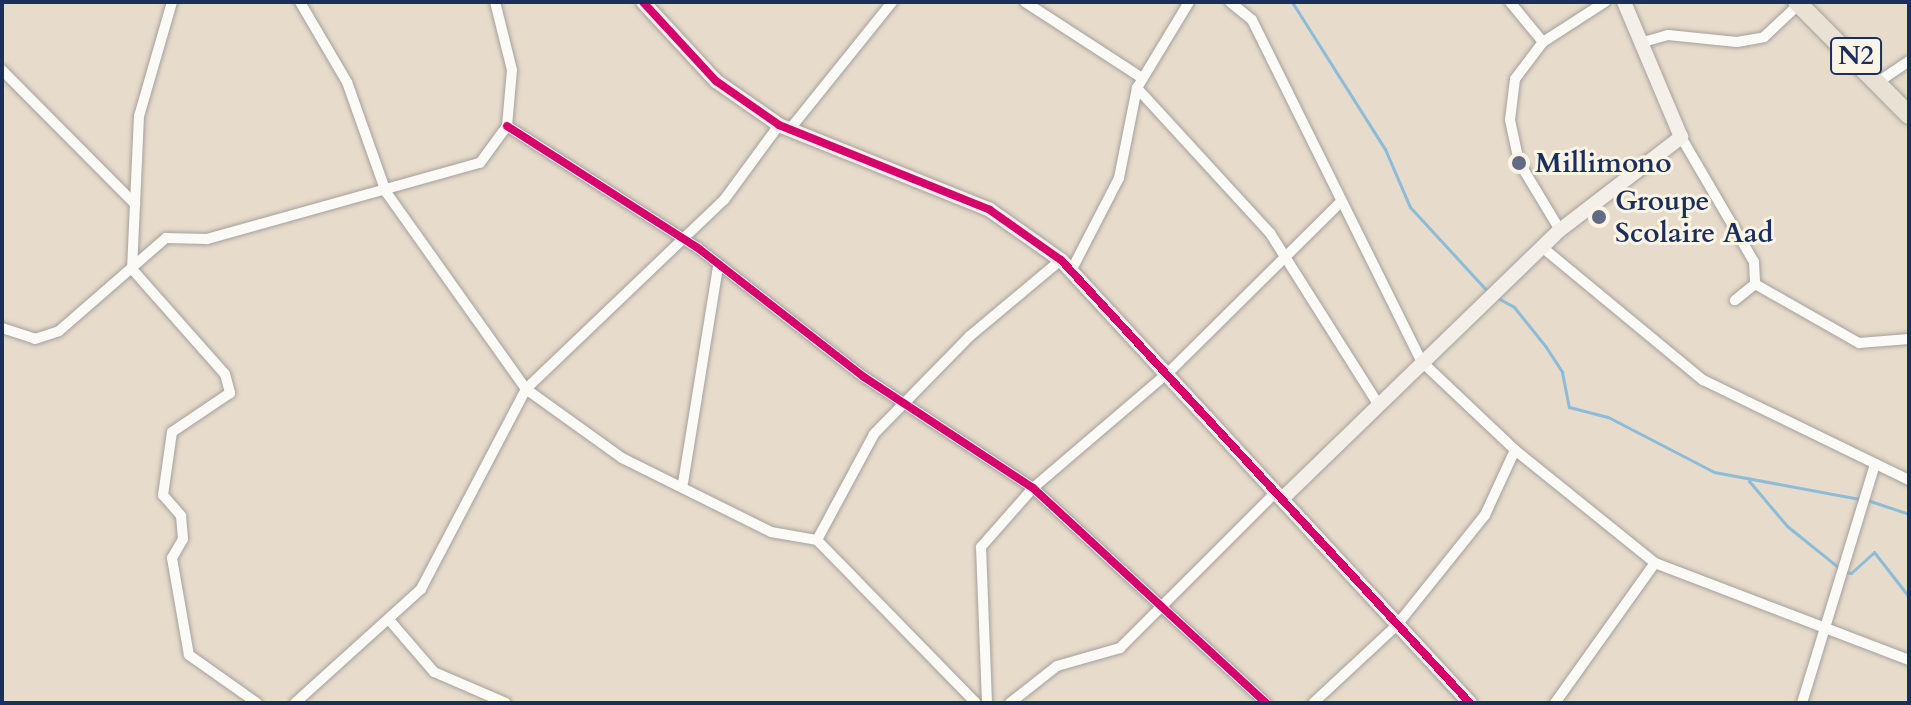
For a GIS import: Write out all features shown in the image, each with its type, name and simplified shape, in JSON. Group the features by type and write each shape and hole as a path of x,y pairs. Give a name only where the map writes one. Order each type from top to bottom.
{"highway":[{"name":"N2","path":"1798,3 1881,80 1909,115"}],"street":[{"path":"172,2 139,116 132,269 225,374 230,393 172,432 163,495 181,516 183,539 172,558 189,655 257,703"},
{"path":"300,2 347,82 386,192 526,389 622,458 683,483 749,523 817,540 976,703"},
{"path":"2,328 35,339 59,331 166,238 207,239 306,206 386,192 480,163 507,126 512,70 495,2"},
{"path":"643,2 716,81 784,127 990,210 1066,265 1169,372 1396,626 1470,703"},
{"path":"295,703 391,622 428,577 526,389 684,240 892,2"},
{"path":"1025,2 1140,83 1287,257 1377,402"},
{"path":"817,540 874,434 905,406 970,336 1066,265 1119,178 1140,83 1189,2"},
{"path":"1230,2 1252,20 1340,203 1421,361 1515,450 1655,563 1909,660"},
{"path":"1510,2 1543,42"},
{"path":"1560,230 1519,162 1510,120 1515,79 1543,42 1605,2"},
{"path":"1624,2 1681,137 1754,262 1755,284"},
{"path":"1640,43 1668,35 1737,42 1764,37 1798,3"},
{"path":"1881,80 1909,61"},
{"path":"2,70 135,204"},
{"path":"507,126 684,240 905,406 1033,488 1266,703"},
{"path":"1010,703 1057,666 1120,648 1560,230 1681,137"},
{"path":"987,703 979,558 1033,488 1169,372 1340,203"},
{"path":"1538,252 1703,380 1909,480"},
{"path":"683,483 718,266"},
{"path":"1735,300 1755,284"},
{"path":"1755,284 1859,343 1909,339"},
{"path":"1313,703 1396,626 1485,515 1515,450"},
{"path":"1802,703 1875,464"},
{"path":"1555,703 1655,563"},
{"path":"391,622 434,672 506,703"}],"waterway":[{"path":"1292,2 1385,149 1410,207 1489,293"},
{"path":"1496,297 1514,307 1546,347 1562,372 1569,407 1608,417 1714,472 1860,499"},
{"path":"1749,481 1787,526 1843,571 1851,573 1874,552 1909,597"},
{"path":"1867,500 1909,514"}],"cycle path":[{"path":"643,2 716,81 779,125 990,210 1061,260 1470,703"},
{"path":"507,126 698,248 864,377 1033,488 1266,703"}],"place":[{"name":"Millimono","path":"1519,163"},
{"name":"Groupe Scolaire Aad","path":"1599,217"}]}
